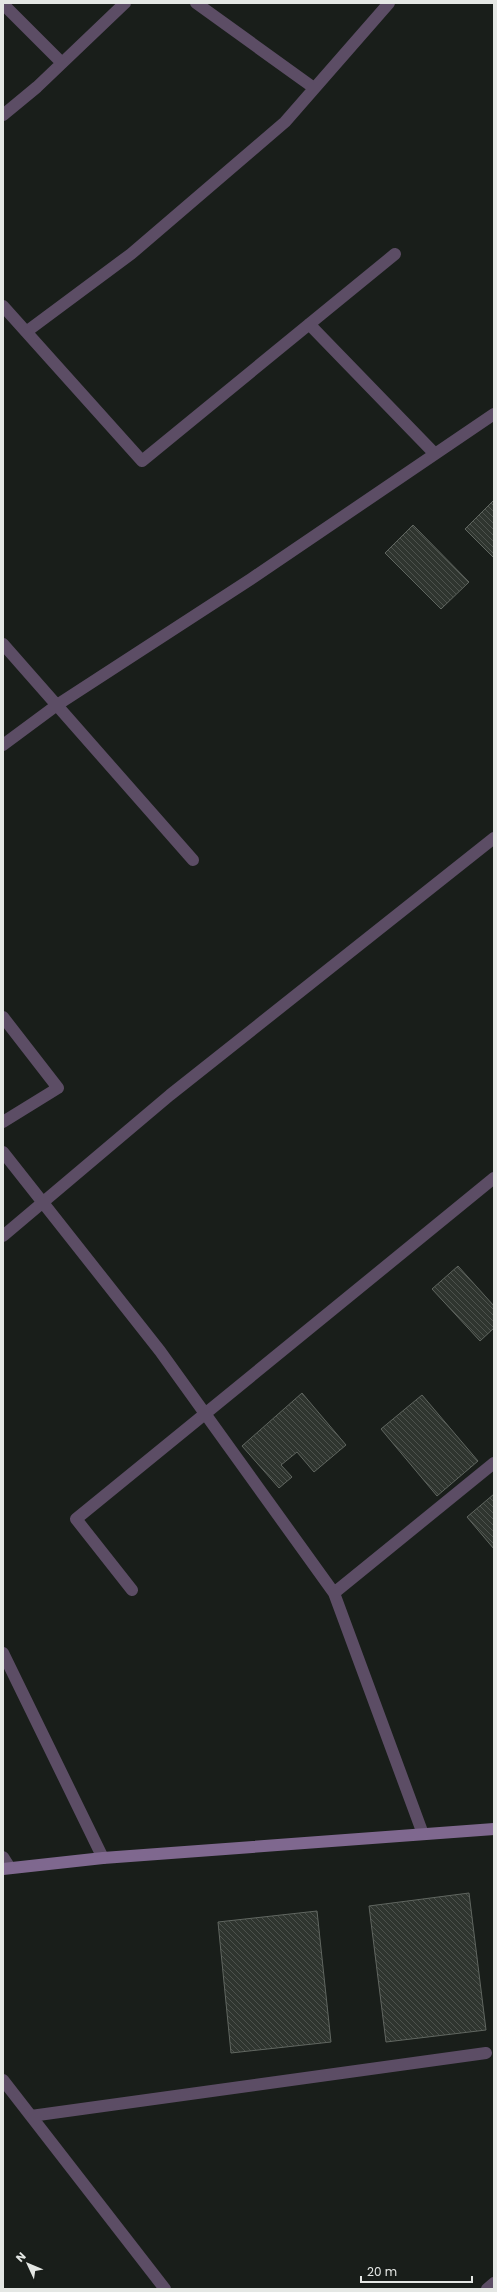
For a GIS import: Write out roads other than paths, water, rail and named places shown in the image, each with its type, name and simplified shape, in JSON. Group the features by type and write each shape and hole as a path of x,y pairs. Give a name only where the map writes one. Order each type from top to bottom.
{"main road":[{"path":"6,1868 103,1858 494,1829"}],"street":[{"path":"3,115 62,63 125,3"},
{"path":"196,3 314,88"},
{"path":"26,332 137,249 285,122 389,3"},
{"path":"3,4 62,63"},
{"path":"3,306 142,461 395,254"},
{"path":"309,324 435,454"},
{"path":"3,745 57,705 251,579 494,414"},
{"path":"3,644 193,860"},
{"path":"3,1236 170,1095 494,838"},
{"path":"3,1017 58,1088 3,1122"},
{"path":"3,1152 160,1351 334,1593 424,1834"},
{"path":"132,1590 76,1519 494,1178"},
{"path":"334,1593 494,1463"},
{"path":"3,1653 103,1858"},
{"path":"3,1857 6,1868"},
{"path":"31,2116 486,2052"},
{"path":"3,2080 165,2289"},
{"path":"487,2289 494,2283"}]}
